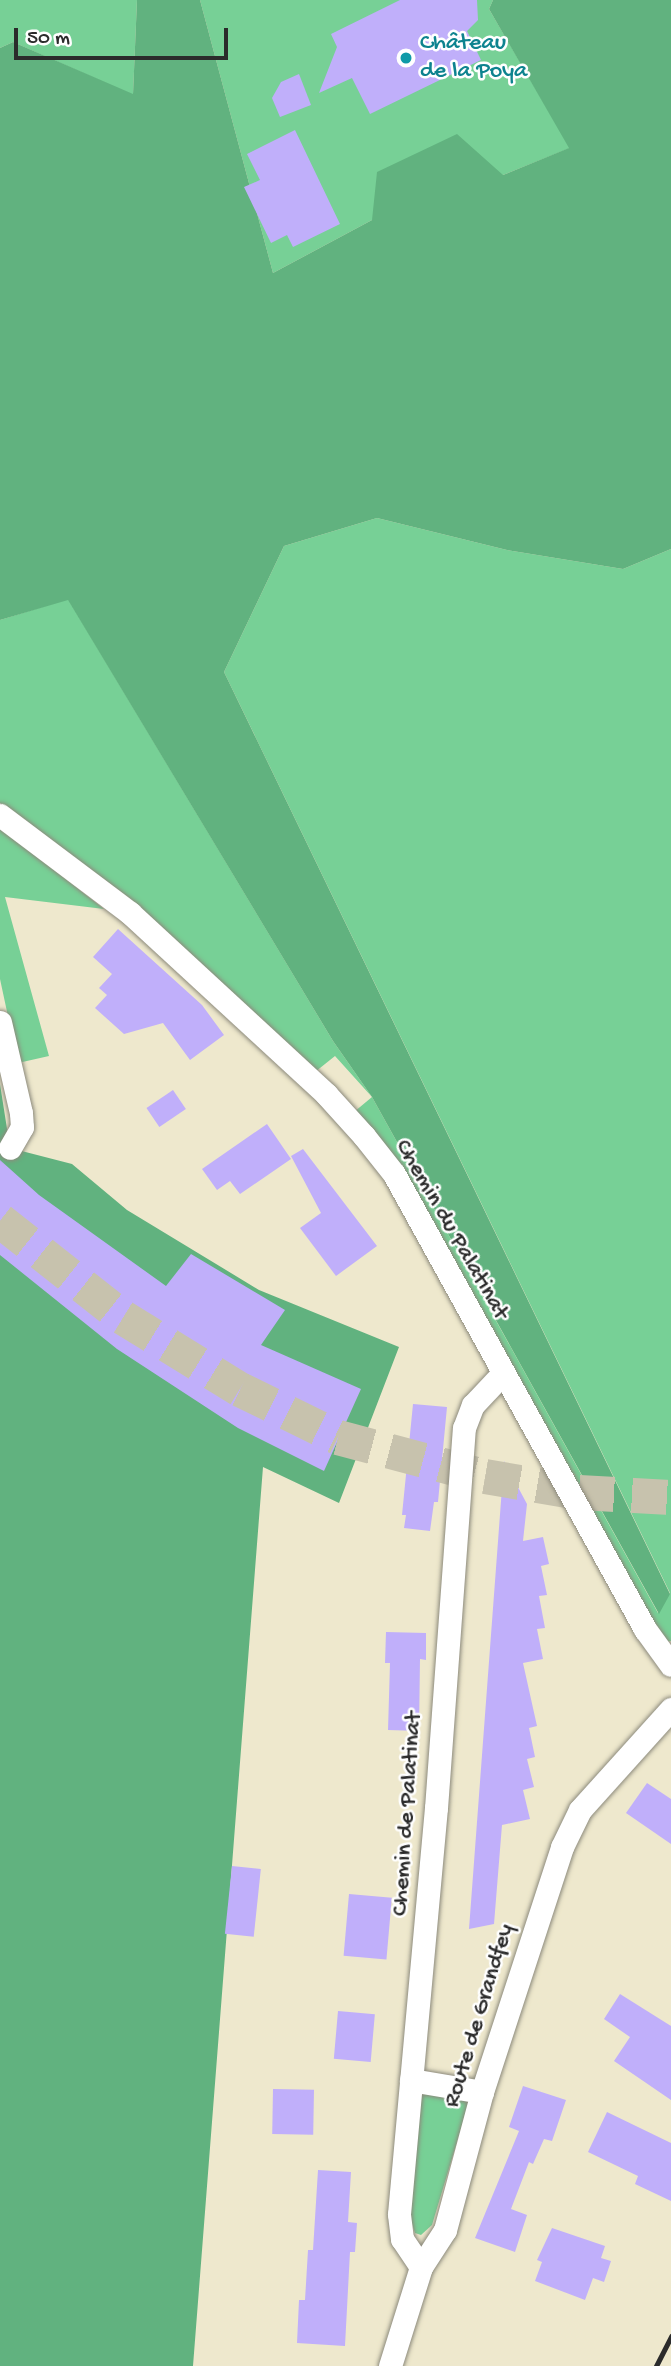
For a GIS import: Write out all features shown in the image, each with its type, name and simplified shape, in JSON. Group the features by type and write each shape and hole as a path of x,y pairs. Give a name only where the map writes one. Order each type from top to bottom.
{"street":[{"name":"Chemin du Palatinat","path":"0,815 130,913 326,1094 394,1174 645,1629 671,1665"},
{"path":"0,1022 21,1113 22,1127 10,1148"},
{"name":"Chemin de Palatinat","path":"421,2267 409,2255 402,2239 399,2214 436,1808 464,1428 473,1405 503,1373"},
{"name":"Route de Grandfey","path":"390,2366 421,2267 446,2230 482,2092 569,1831 588,1801 671,1709"},
{"path":"411,2080 482,2092"}],"green space":[{"path":"0,0 137,0 133,95 13,42 0,48"},
{"path":"137,0 200,0 273,273 372,220 377,172 457,134 503,175 569,148 489,9 493,0 671,0 671,549 623,569 507,550 377,518 284,546 224,672 670,1594 659,1614 372,1097 333,1041 68,600 0,620 0,48 13,42 133,94"},
{"path":"200,0 493,0 489,9 570,148 503,175 372,220 273,273"},
{"path":"377,518 507,550 623,569 671,549 671,1641 665,1642 423,1206 354,1112 372,1097 658,1613 670,1593 224,672 284,546"},
{"path":"68,599 333,1041 372,1097 335,1056 315,1072 128,897 0,803 0,620"},
{"path":"0,828 104,909 5,897 49,1056 18,1063 0,979"},
{"path":"0,1084 10,1148 72,1164 127,1210 259,1290 399,1347 339,1503 263,1467 193,2366 0,2366"},
{"path":"430,2091 460,2096 469,2102 432,2225 421,2235 415,2233 409,2215 420,2096"}],"building":[{"name":"Château de la Poya","path":"400,0 477,0 478,20 467,31 481,60 370,114 352,78 319,93 337,47 331,34"},
{"path":"299,74 311,105 280,117 272,98 281,82"},
{"path":"295,130 340,224 293,247 287,235 271,243 244,187 260,180 247,154"},
{"path":"118,929 202,1005 224,1035 190,1060 163,1023 124,1034 95,1008 107,995 99,988 112,974 93,957"},
{"path":"173,1090 186,1109 159,1127 146,1108"},
{"path":"267,1124 291,1159 240,1194 230,1181 217,1190 202,1169"},
{"path":"303,1149 377,1246 336,1276 300,1228 321,1213 291,1156"},
{"path":"0,1160 39,1195 166,1286 191,1254 285,1310 261,1345 361,1389 324,1471 238,1428 117,1349 0,1255"},
{"path":"413,1404 447,1407 438,1502 434,1502 430,1531 404,1528 406,1515 402,1515"},
{"path":"504,1461 527,1504 523,1541 543,1537 549,1564 541,1566 547,1595 539,1596 545,1628 537,1629 543,1659 523,1663 537,1726 529,1728 535,1757 527,1759 534,1787 523,1790 530,1819 502,1825 494,1924 469,1929"},
{"path":"386,1632 426,1633 426,1660 420,1659 419,1731 388,1730 390,1663 385,1663"},
{"path":"647,1783 671,1799 671,1844 626,1813"},
{"path":"232,1866 261,1869 254,1937 225,1934"},
{"path":"349,1894 392,1898 386,1960 344,1956"},
{"path":"620,1994 671,2026 671,2100 614,2061 630,2037 604,2019"},
{"path":"338,2011 375,2014 371,2062 334,2059"},
{"path":"523,2086 566,2100 552,2141 544,2139 533,2164 529,2162 511,2209 527,2215 515,2252 475,2238 519,2131 509,2127"},
{"path":"273,2089 314,2090 313,2135 272,2134"},
{"path":"607,2112 671,2143 671,2201 635,2184 638,2176 588,2152"},
{"path":"318,2170 351,2172 348,2222 357,2223 355,2252 350,2252 345,2346 297,2343 299,2300 305,2300 308,2250 313,2250"},
{"path":"552,2228 605,2246 601,2258 611,2261 604,2282 593,2278 585,2300 535,2281 542,2262 537,2260"}],"tunnel":[{"path":"0,1220 123,1317 240,1389 338,1437 485,1476 579,1492 671,1497"}],"railway":[{"path":"656,2366 671,2336"}],"place":[{"name":"Château de la Poya","path":"406,58"}]}
